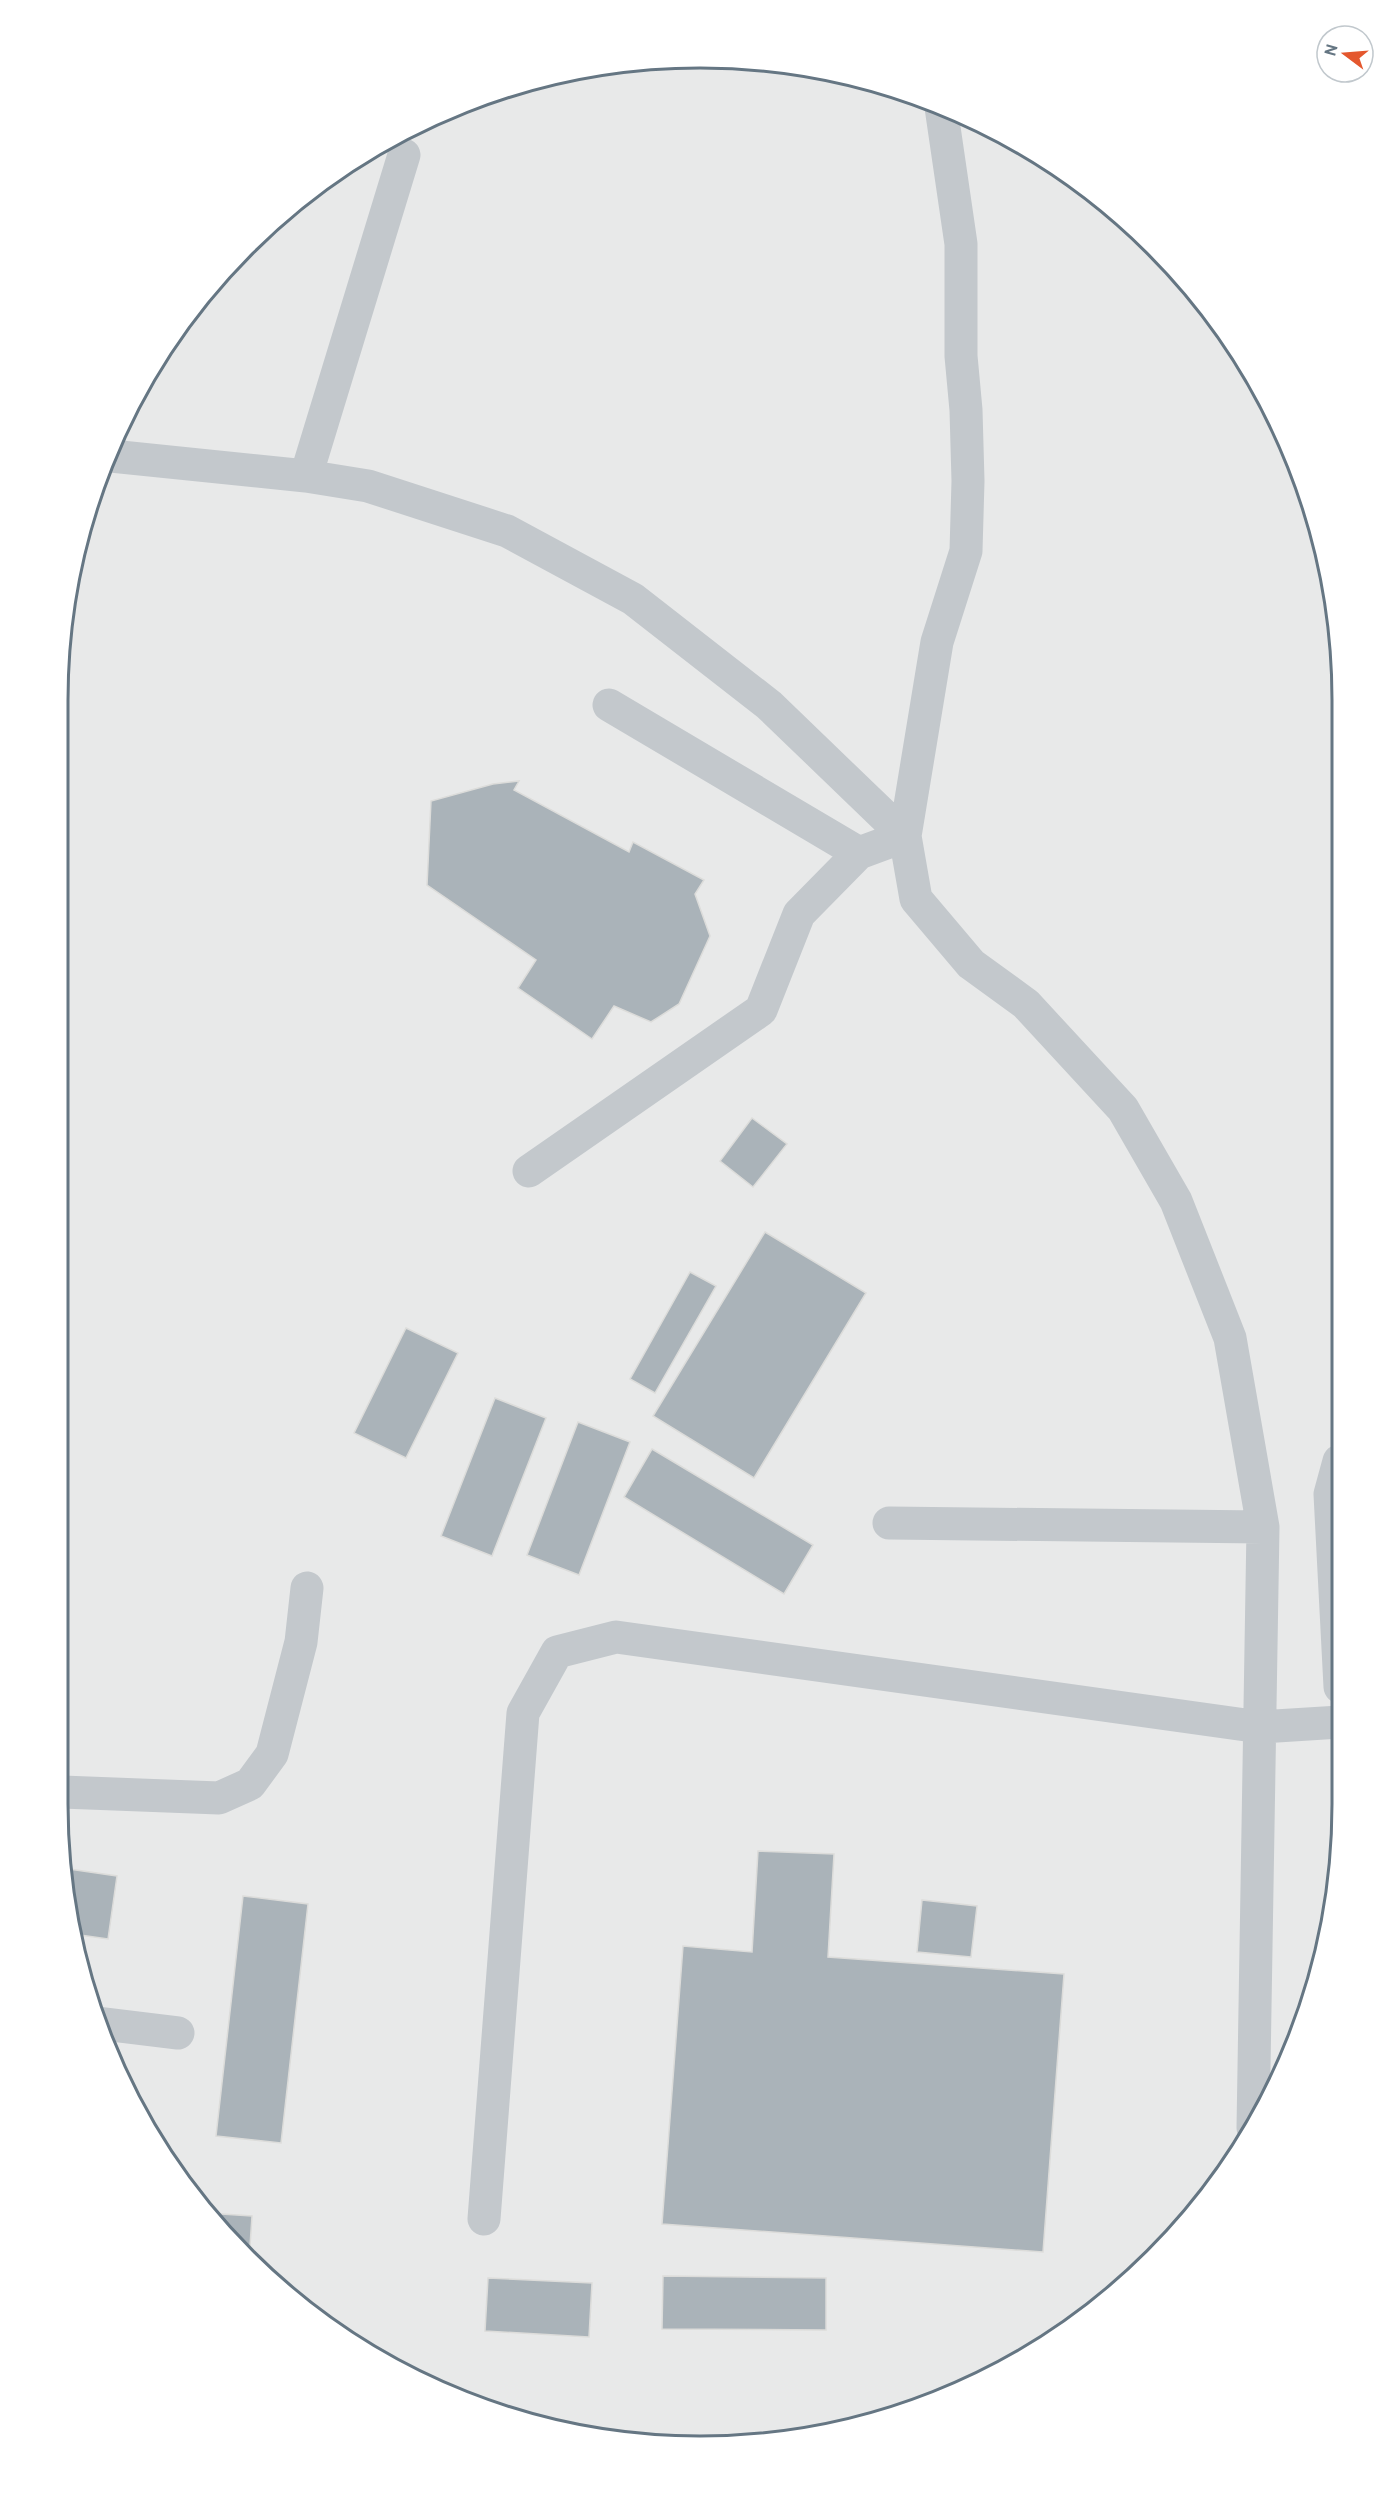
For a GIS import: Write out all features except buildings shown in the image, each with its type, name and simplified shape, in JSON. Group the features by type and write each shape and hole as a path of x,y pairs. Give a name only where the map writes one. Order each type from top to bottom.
{"street":[{"path":"942,117 960,244 961,356 966,410 968,481 966,551 937,642 905,836 916,899 971,964 1026,1004 1123,1109 1176,1201 1230,1338 1263,1527 1253,2108"},
{"path":"306,476 404,155"},
{"path":"117,457 306,476 368,486 507,531 633,599 769,705 905,836"},
{"path":"609,705 860,853"},
{"path":"529,1171 761,1010 799,914 860,853 905,836"},
{"path":"1332,1487 1330,1494 1332,1533"},
{"path":"889,1523 1263,1527"},
{"path":"68,1792 219,1798 250,1784 272,1754 301,1642 307,1588"},
{"path":"484,2218 523,1713 557,1652 616,1637 1260,1727 1332,1722"},
{"path":"108,2024 178,2033"}],"shaded area":[{"path":"658,69 741,69 782,73 863,89 903,101 979,133 1016,152 1051,174 1116,224 1175,283 1225,348 1266,420 1298,496 1310,536 1326,617 1332,700 1332,1804 1330,1845 1319,1927 1298,2007 1266,2083 1247,2120 1225,2155 1175,2220 1116,2279 1051,2329 979,2370 941,2387 863,2414 782,2430 741,2434 700,2436 617,2430 536,2414 458,2387 383,2351 348,2329 283,2279 224,2220 174,2155 152,2120 116,2045 89,1967 73,1886 69,1845 69,658 80,576 101,496 133,420 152,383 174,348 224,283 283,224 315,198 348,174 420,133 496,101 536,89 617,73"}]}
